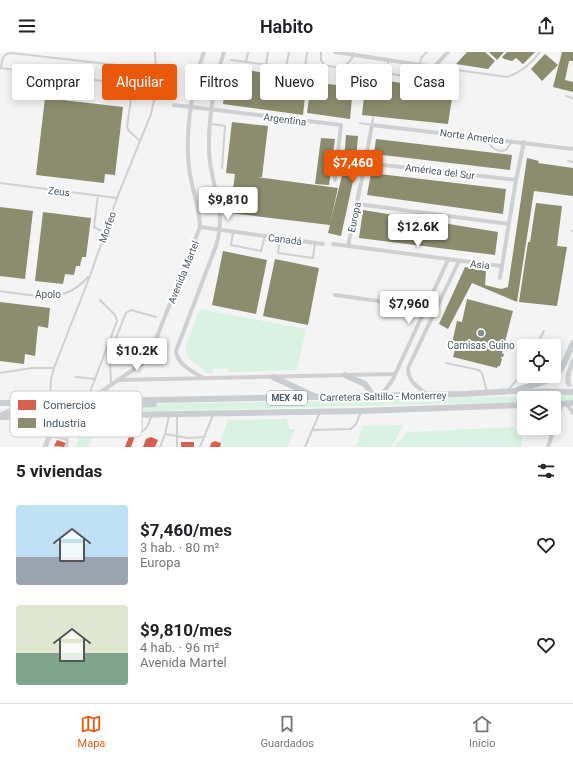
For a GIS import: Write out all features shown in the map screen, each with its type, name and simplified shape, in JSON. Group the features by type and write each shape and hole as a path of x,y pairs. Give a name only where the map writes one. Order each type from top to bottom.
{"main road":[{"path":"510,392 544,382 553,377 561,369 573,343"},
{"path":"345,375 365,384 373,396"},
{"path":"273,377 317,398"},
{"name":"Carretera Saltillo - Monterrey","path":"142,404 165,403 179,400 317,398 510,392 573,392"},
{"path":"0,403 10,402"},
{"name":"Carretera Saltillo - Monterrey","path":"142,415 361,411 517,405"},
{"path":"0,416 10,411"},
{"name":"Carretera Saltillo - Monterrey","path":"0,416 10,416"}],"street":[{"name":"Avenida Martel","path":"103,391 142,364 149,357 200,228 198,210 192,187 188,152 192,108 198,74 204,52"},
{"path":"203,378 181,362 176,354 176,350 216,246 220,231 220,211 210,161 212,110 218,71 224,52"},
{"path":"335,52 414,64"},
{"path":"437,64 448,52"},
{"name":"Argentina","path":"174,105 341,125 335,180"},
{"name":"Norte America","path":"372,124 573,148"},
{"name":"Europa","path":"348,246 372,124"},
{"name":"Asia","path":"334,244 501,266 524,142"},
{"name":"América del Sur","path":"365,163 516,180"},
{"path":"357,204 509,224"},
{"name":"Canadá","path":"200,228 323,244"},
{"path":"380,396 389,385 395,374 448,260"},
{"path":"428,395 411,380 409,377 408,368 459,261"},
{"path":"500,278 501,266"},
{"path":"335,296 426,307 436,310"},
{"path":"568,382 568,374 573,360"},
{"path":"118,380 395,374"},
{"path":"567,403 573,412"},
{"path":"548,447 567,403"},
{"path":"45,447 49,437"}],"lane":[{"name":"Morfeo","path":"155,52 156,64"},
{"path":"246,62 248,52"},
{"path":"231,60 266,64 268,52"},
{"path":"287,64 289,52"},
{"path":"306,64 307,52"},
{"path":"321,52 322,63 335,68 346,67 354,54"},
{"path":"420,64 421,58 427,52"},
{"path":"459,71 503,77 512,75 526,66 540,52"},
{"path":"102,81 0,68 3,57 11,53 105,64"},
{"path":"387,64 388,60"},
{"path":"566,96 573,98"},
{"path":"131,100 127,127 140,141"},
{"name":"Morfeo","path":"50,391 51,378 54,368 90,276 117,198 151,114 154,100"},
{"name":"Europa","path":"372,124 373,118"},
{"path":"360,123 372,124"},
{"path":"211,124 225,126 222,168"},
{"path":"487,138 490,146 501,152 506,150 512,141"},
{"path":"568,162 573,162"},
{"name":"Zeus","path":"0,184 117,198"},
{"path":"98,195 94,227 105,233"},
{"path":"233,232 231,245 260,251 265,236"},
{"path":"280,238 278,253 313,258 315,243"},
{"name":"Apolo","path":"0,291 58,296 75,290 90,276"},
{"path":"92,391 116,321 116,315 100,300"},
{"path":"111,384 110,353 126,313 131,310 156,317"},
{"path":"540,339 544,331"},
{"path":"446,363 479,370 482,372 487,393"},
{"path":"0,373 32,368 54,368"},
{"path":"76,377 95,379"},
{"path":"510,392 517,381"},
{"path":"305,447 320,411"},
{"path":"313,430 351,429 355,426 361,411"},
{"path":"160,447 165,434 169,414"},
{"path":"177,414 177,447"},
{"path":"200,447 214,414"},
{"path":"142,431 147,427 152,415"},
{"path":"165,434 188,438 205,437"},
{"path":"54,437 68,440 67,447"}],"green space":[{"path":"200,309 306,329 297,370 228,372 227,368 213,369 212,373 206,372 190,359 186,352 186,345"},
{"path":"561,395 573,395 573,400 561,400"},
{"path":"517,396 517,402 142,411 142,407 172,403 290,402"},
{"path":"287,419 289,429 295,429 287,447 218,447 228,420"},
{"path":"403,425 392,447 355,447 363,426"},
{"path":"513,427 517,431 517,435 522,436 522,447 395,447 398,439 398,442 400,442 407,432"},
{"path":"79,437 93,437 88,446 92,447 76,447"}],"building: Comercios":[{"path":"129,437 135,437 131,447 125,447"},
{"path":"151,437 158,440 155,447 143,447 146,439"},
{"path":"57,440 66,443 64,447 54,446"},
{"path":"215,441 221,443 220,447 210,447 211,443"},
{"path":"181,442 194,442 194,447 181,447"}],"building: Industria":[{"path":"467,52 485,52 495,61 488,69 456,64"},
{"path":"489,52 504,52 497,60"},
{"path":"507,52 535,52 523,64 516,58 512,61 504,59 502,57"},
{"path":"562,52 573,52 573,61 569,61 565,80 573,82 573,92 553,87"},
{"path":"545,54 558,65 542,81 531,69"},
{"path":"252,71 260,72 260,100 305,100 303,115 223,104 224,100 252,100"},
{"path":"392,81 400,83 400,100 452,100 448,124 362,115 364,100 392,100"},
{"path":"328,84 336,85 336,100 352,100 350,119 307,113 309,100 328,100"},
{"path":"45,100 62,100 123,107 115,175 105,174 104,183 36,175"},
{"path":"232,122 268,126 262,177 257,177 338,188 330,223 343,172 346,135 358,136 355,172 341,236 328,233 330,225 230,213 235,174 226,173"},
{"path":"321,138 335,139 329,185 315,184"},
{"path":"376,139 512,155 510,170 374,154"},
{"path":"527,158 539,161 538,163 573,168 573,196 534,191 517,302 472,283 448,329 439,324 465,267 486,271 485,285 501,289 508,287"},
{"path":"371,173 506,189 503,214 367,195"},
{"path":"536,203 562,206 557,246 567,247 557,306 519,302 528,242 530,242"},
{"path":"0,207 33,211 25,279 0,276"},
{"path":"363,210 498,232 495,255 359,238"},
{"path":"43,212 91,218 86,257 82,257 80,266 76,266 74,275 65,274 63,284 35,281"},
{"path":"223,251 267,260 256,314 212,305"},
{"path":"275,259 319,268 308,325 263,316"},
{"name":"Camisas Guino","path":"467,299 513,311 502,353 504,354 503,357 501,357 502,359 500,366 497,368 453,357 456,344 452,343 457,321 462,322"},
{"path":"0,302 50,308 48,328 38,326 35,356 25,354 24,364 0,361"}],"tunnel":[{"path":"568,382 573,395"}],"place":[{"name":"Camisas Guino","path":"481,333"}]}
